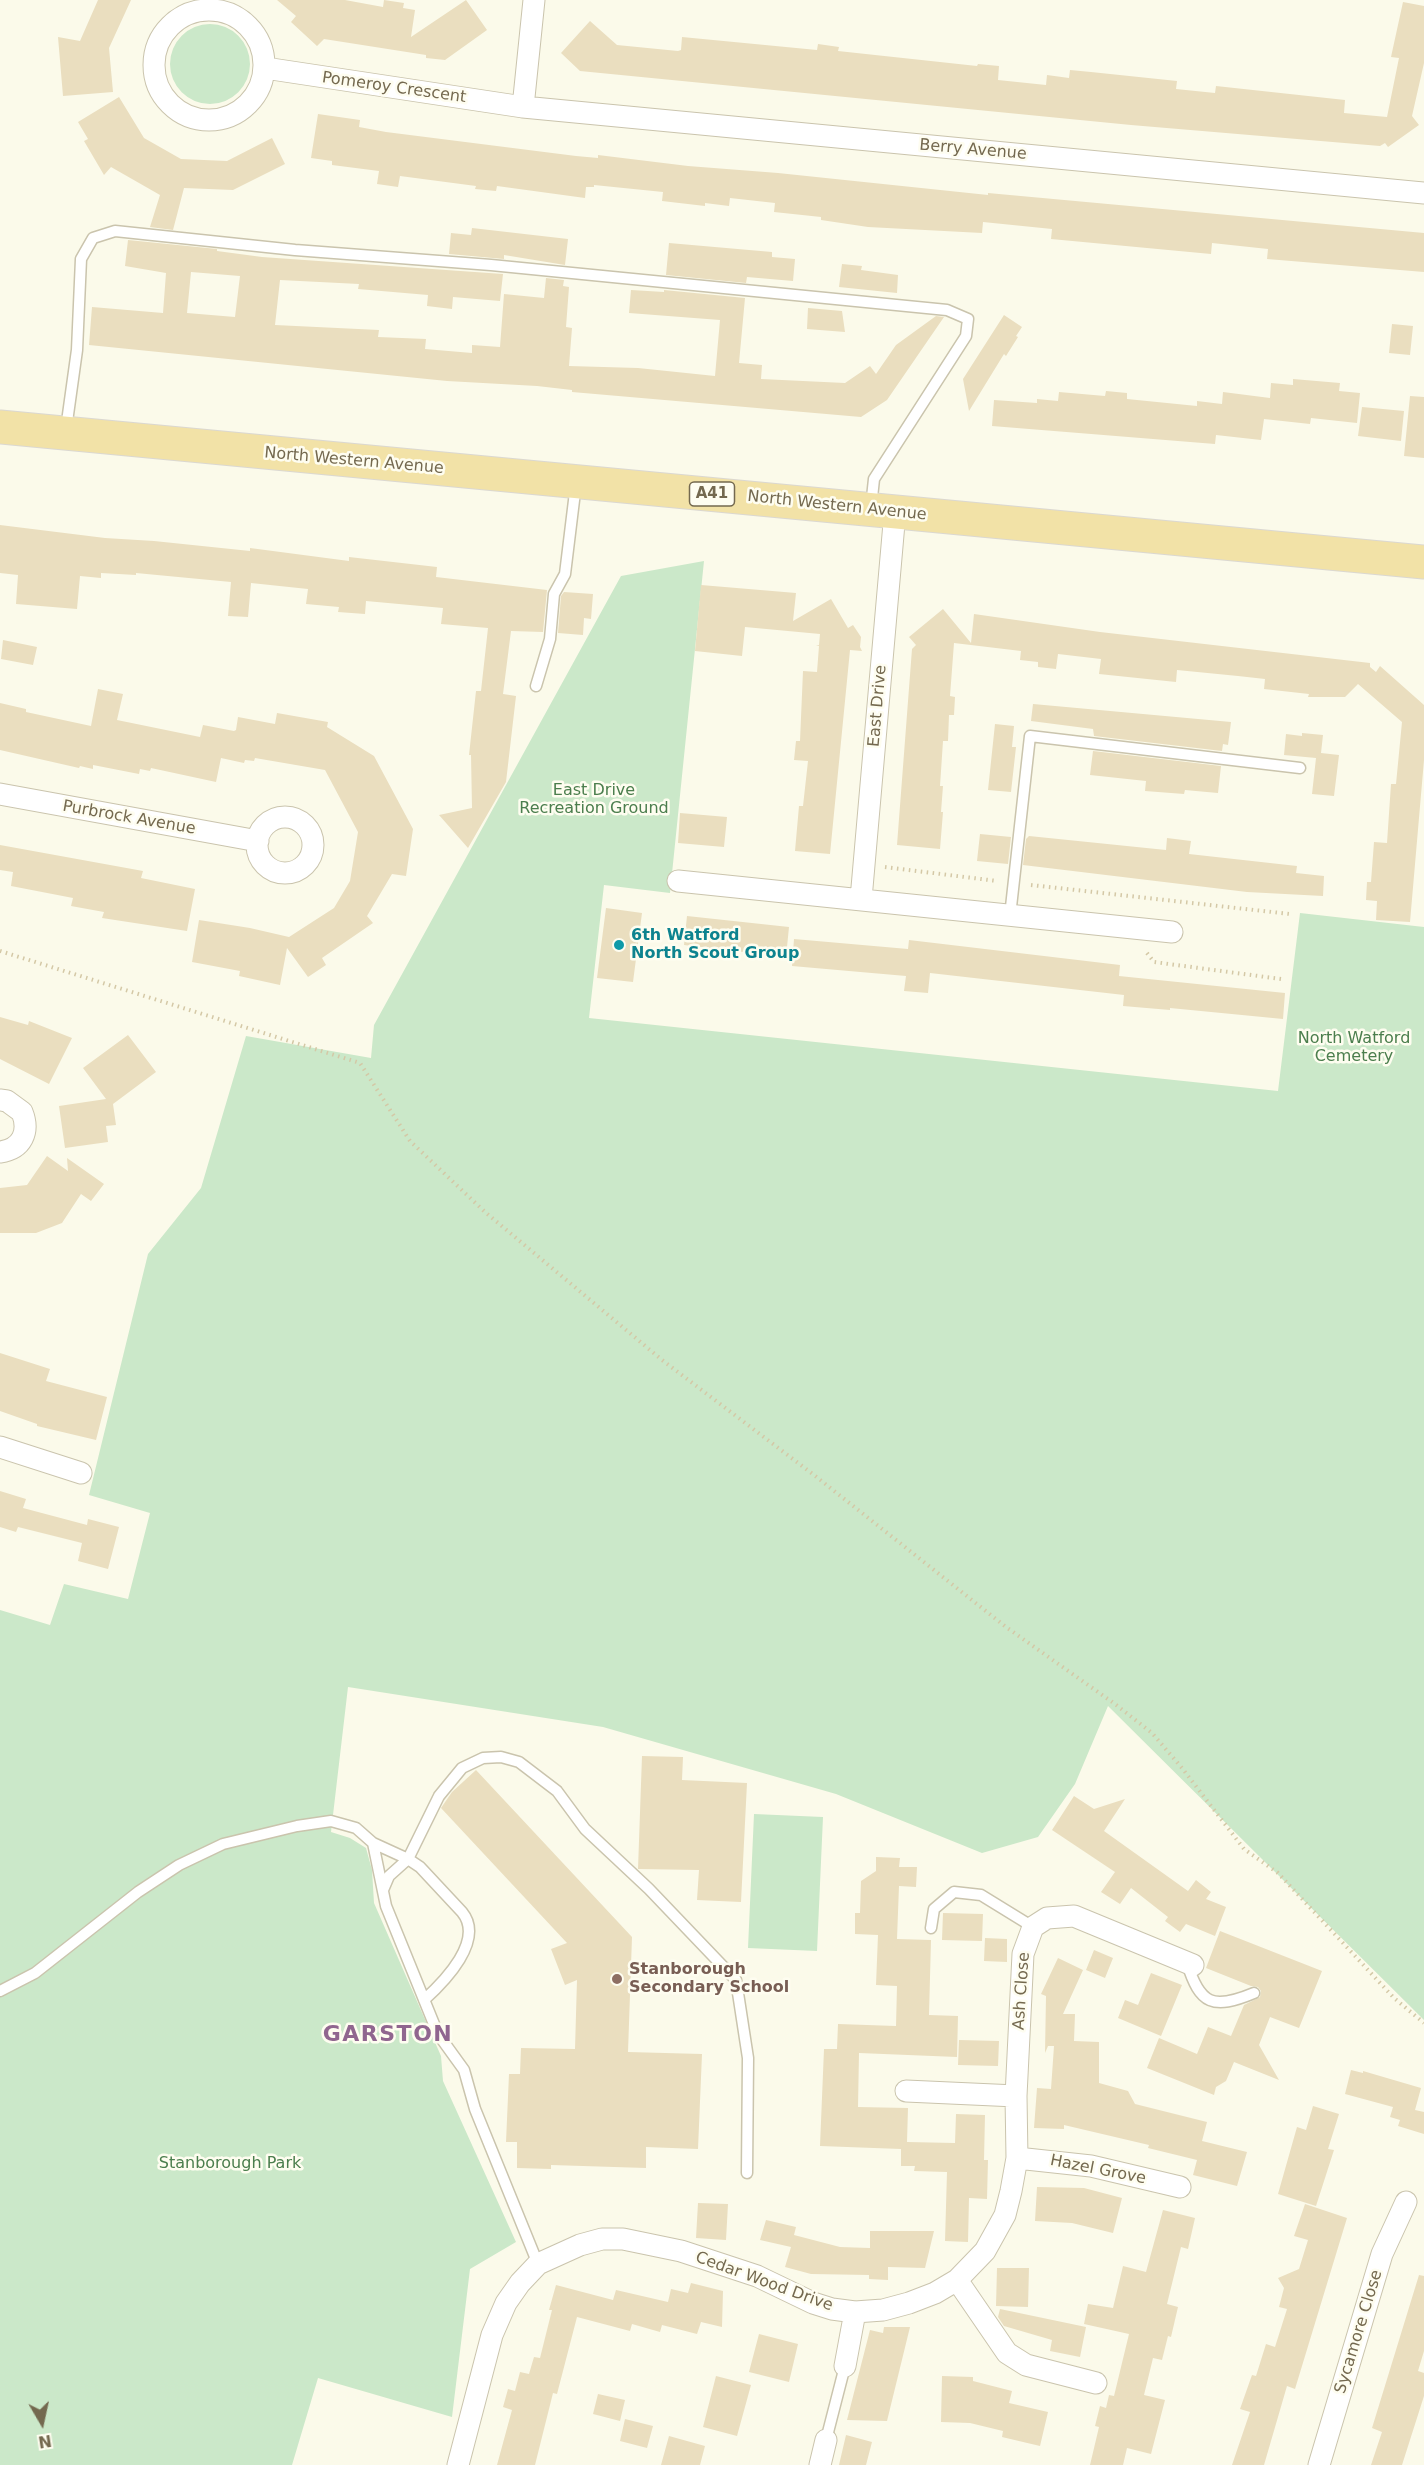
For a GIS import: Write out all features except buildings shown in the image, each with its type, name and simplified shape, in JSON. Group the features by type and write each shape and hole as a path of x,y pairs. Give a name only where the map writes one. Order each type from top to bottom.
{"highway":[{"name":"North Western Avenue","path":"0,428 1424,562"}],"street":[{"path":"523,107 534,0"},
{"path":"200,10 219,10 246,23 258,38 265,56 265,68 261,87 250,104 242,111 224,119 204,121 192,119 175,109 161,94 154,76 154,56 158,43 168,27 181,17 200,10"},
{"name":"Pomeroy Crescent","path":"265,68 523,107"},
{"name":"Berry Avenue","path":"523,107 1424,193"},
{"name":"East Drive","path":"861,899 865,865 882,511"},
{"name":"Purbrock Avenue","path":"0,794 258,841"},
{"path":"678,881 1172,932"},
{"path":"0,1100 16,1106 22,1112 26,1130 18,1145 0,1152"},
{"path":"0,1447 81,1473"},
{"path":"1033,1927 1047,1918 1074,1916 1190,1964"},
{"name":"Ash Close","path":"1017,2158 1016,2096 1023,1954 1033,1927"},
{"path":"906,2091 1016,2096"},
{"name":"Cedar Wood Drive","path":"458,2465 492,2335 506,2303 520,2283 538,2264 580,2245 602,2239 623,2239 681,2251 736,2268 813,2303 832,2309 855,2312 883,2310 909,2304 935,2293 957,2280 985,2251 1005,2215 1017,2158"},
{"name":"Hazel Grove","path":"1017,2158 1091,2166 1180,2187"},
{"name":"Sycamore Close","path":"1319,2465 1382,2254 1407,2202"},
{"path":"957,2280 1007,2353 1016,2360 1026,2365 1096,2383"},
{"path":"845,2366 855,2312"},
{"path":"820,2465 826,2440"}],"lane":[{"path":"65,434 77,350 81,259 93,238 115,231 295,250 491,266 947,310 968,319 966,336 874,479 882,511"},
{"path":"536,686 550,639 554,594 565,574 576,481"},
{"path":"1010,916 1030,736 1300,768"},
{"path":"383,1890 390,1876 408,1859 439,1796 462,1768 483,1758 501,1757 519,1762 557,1791 585,1829 649,1889 736,1980 748,2058 747,2174"},
{"path":"0,1991 35,1972 146,1886 179,1865 223,1844 297,1826 331,1821 356,1828 373,1843 420,1867 468,1920 470,1931 464,1950 439,1986 424,2000"},
{"path":"373,1843 386,1906 438,2034 464,2070 475,2109 538,2264"},
{"path":"931,1928 934,1909 954,1892 981,1895 1033,1927"},
{"path":"1190,1964 1198,1992 1205,1999 1219,2002 1237,2000 1254,1993"},
{"path":"826,2440 845,2366"}],"path":[{"path":"865,865 1290,914"},
{"path":"1144,929 1142,947 1154,962 1281,979"},
{"path":"0,951 360,1063 410,1142 485,1212 662,1360 814,1475 1006,1627 1152,1733 1244,1849 1278,1873 1394,1998 1424,2023"}],"green space":[{"path":"210,24 225,27 238,36 247,49 250,64 247,79 238,92 225,101 210,104 195,101 182,92 173,79 170,64 173,49 182,36 195,27"},
{"path":"704,561 670,893 604,885 589,1018 1278,1091 1300,913 1424,927 1424,2020 1108,1706 1075,1784 1038,1837 982,1853 836,1794 603,1727 348,1687 331,1832 350,1838 366,1848 372,1870 374,1903 441,2056 443,2081 516,2242 470,2269 452,2417 318,2378 292,2465 0,2465 0,1610 50,1625 64,1584 128,1599 150,1513 89,1495 148,1254 201,1188 246,1036 371,1058 374,1025 621,576"},
{"path":"754,1814 823,1817 817,1951 748,1948"}],"place":[{"name":"6th Watford North Scout Group","path":"619,945"},
{"name":"Stanborough Secondary School","path":"617,1979"}],"district":[{"name":"GARSTON","path":"388,2035"}],"park label":[{"name":"East Drive Recreation Ground","path":"594,800"},
{"name":"North Watford Cemetery","path":"1354,1048"},
{"name":"Stanborough Park","path":"230,2164"}]}
